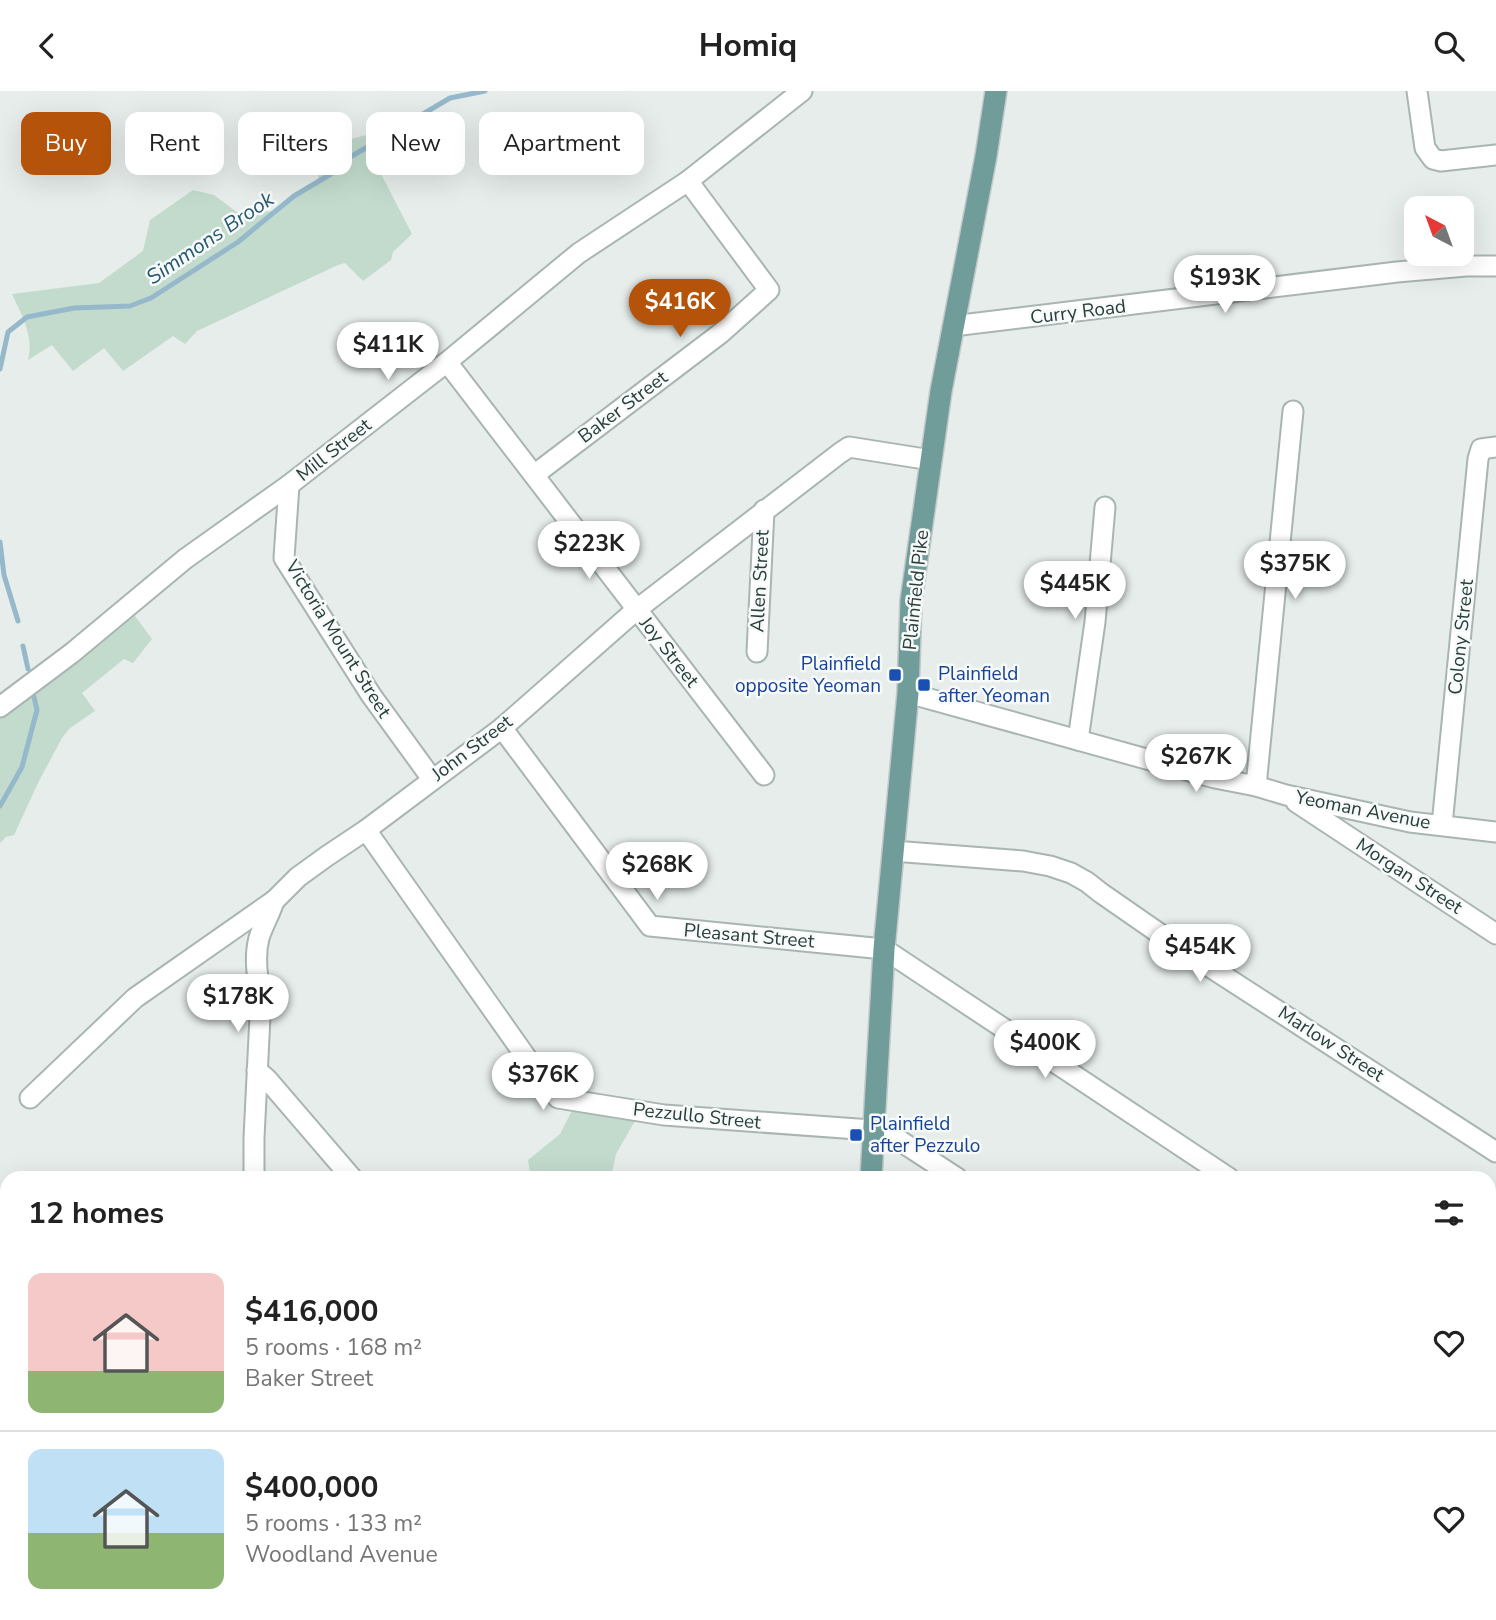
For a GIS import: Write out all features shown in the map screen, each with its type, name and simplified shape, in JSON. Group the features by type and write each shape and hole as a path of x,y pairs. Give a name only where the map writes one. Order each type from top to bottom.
{"main road":[{"name":"Plainfield Pike","path":"871,1171 884,949 908,693 911,601 941,391 996,91"}],"street":[{"name":"Mill Street","path":"0,707 72,653 185,559 289,485 447,362 579,253 688,181 802,91"},
{"path":"1417,91 1425,148 1433,159 1441,161 1496,155"},
{"name":"Baker Street","path":"534,475 720,333 769,290 688,181"},
{"name":"Curry Road","path":"953,326 1397,272 1496,266"},
{"name":"Joy Street","path":"447,362 764,775"},
{"path":"1256,786 1293,411"},
{"name":"John Street","path":"30,1098 135,998 275,900 307,870 502,728 636,610 849,447 931,460"},
{"name":"Colony Street","path":"1442,825 1478,459 1489,448"},
{"name":"Victoria Mount Street","path":"289,485 284,558 371,695 432,779"},
{"path":"1078,740 1095,622 1105,507"},
{"name":"Allen Street","path":"757,652 764,510"},
{"name":"Yeoman Avenue","path":"908,693 1286,795 1410,822 1496,832"},
{"name":"Pleasant Street","path":"502,728 650,926 884,949"},
{"name":"Morgan Street","path":"1286,795 1496,934"},
{"name":"Pezzullo Street","path":"366,829 533,1067 558,1098 664,1115 885,1131 946,1171"},
{"name":"Marlow Street","path":"893,851 1023,861 1071,873 1176,945 1496,1151"},
{"path":"254,1171 261,996 257,949 275,900"},
{"path":"884,949 1218,1171"},
{"path":"257,1070 346,1171"}],"green space":[{"path":"366,135 366,175 382,175 412,234 393,252 391,260 363,281 345,263 338,265 197,331 185,344 173,336 123,371 104,348 73,371 52,345 28,360 28,334 12,294 99,283 143,251 150,220 193,190 214,195 238,213 276,211 318,179 319,175 352,175 352,139"},
{"path":"132,612 152,639 133,663 124,659 82,693 95,711 70,728 62,738 14,835 6,837 0,843 0,706"},
{"path":"576,1103 640,1112 616,1154 612,1171 530,1171 528,1160 560,1134"}],"waterway":[{"name":"Simmons Brook","path":"0,369 8,332 27,317 74,308 130,306 151,298 238,242 294,196 336,171 352,156 450,98 485,91"},
{"name":"Simmons Brook","path":"0,542 4,575 18,621"},
{"name":"Simmons Brook","path":"23,646 28,669"},
{"name":"Simmons Brook","path":"0,806 22,767 37,710 34,697"}],"place":[{"name":"Plainfield opposite Yeoman","path":"895,675"},
{"name":"Plainfield after Yeoman","path":"924,685"},
{"name":"Plainfield after Pezzulo","path":"856,1135"}]}
